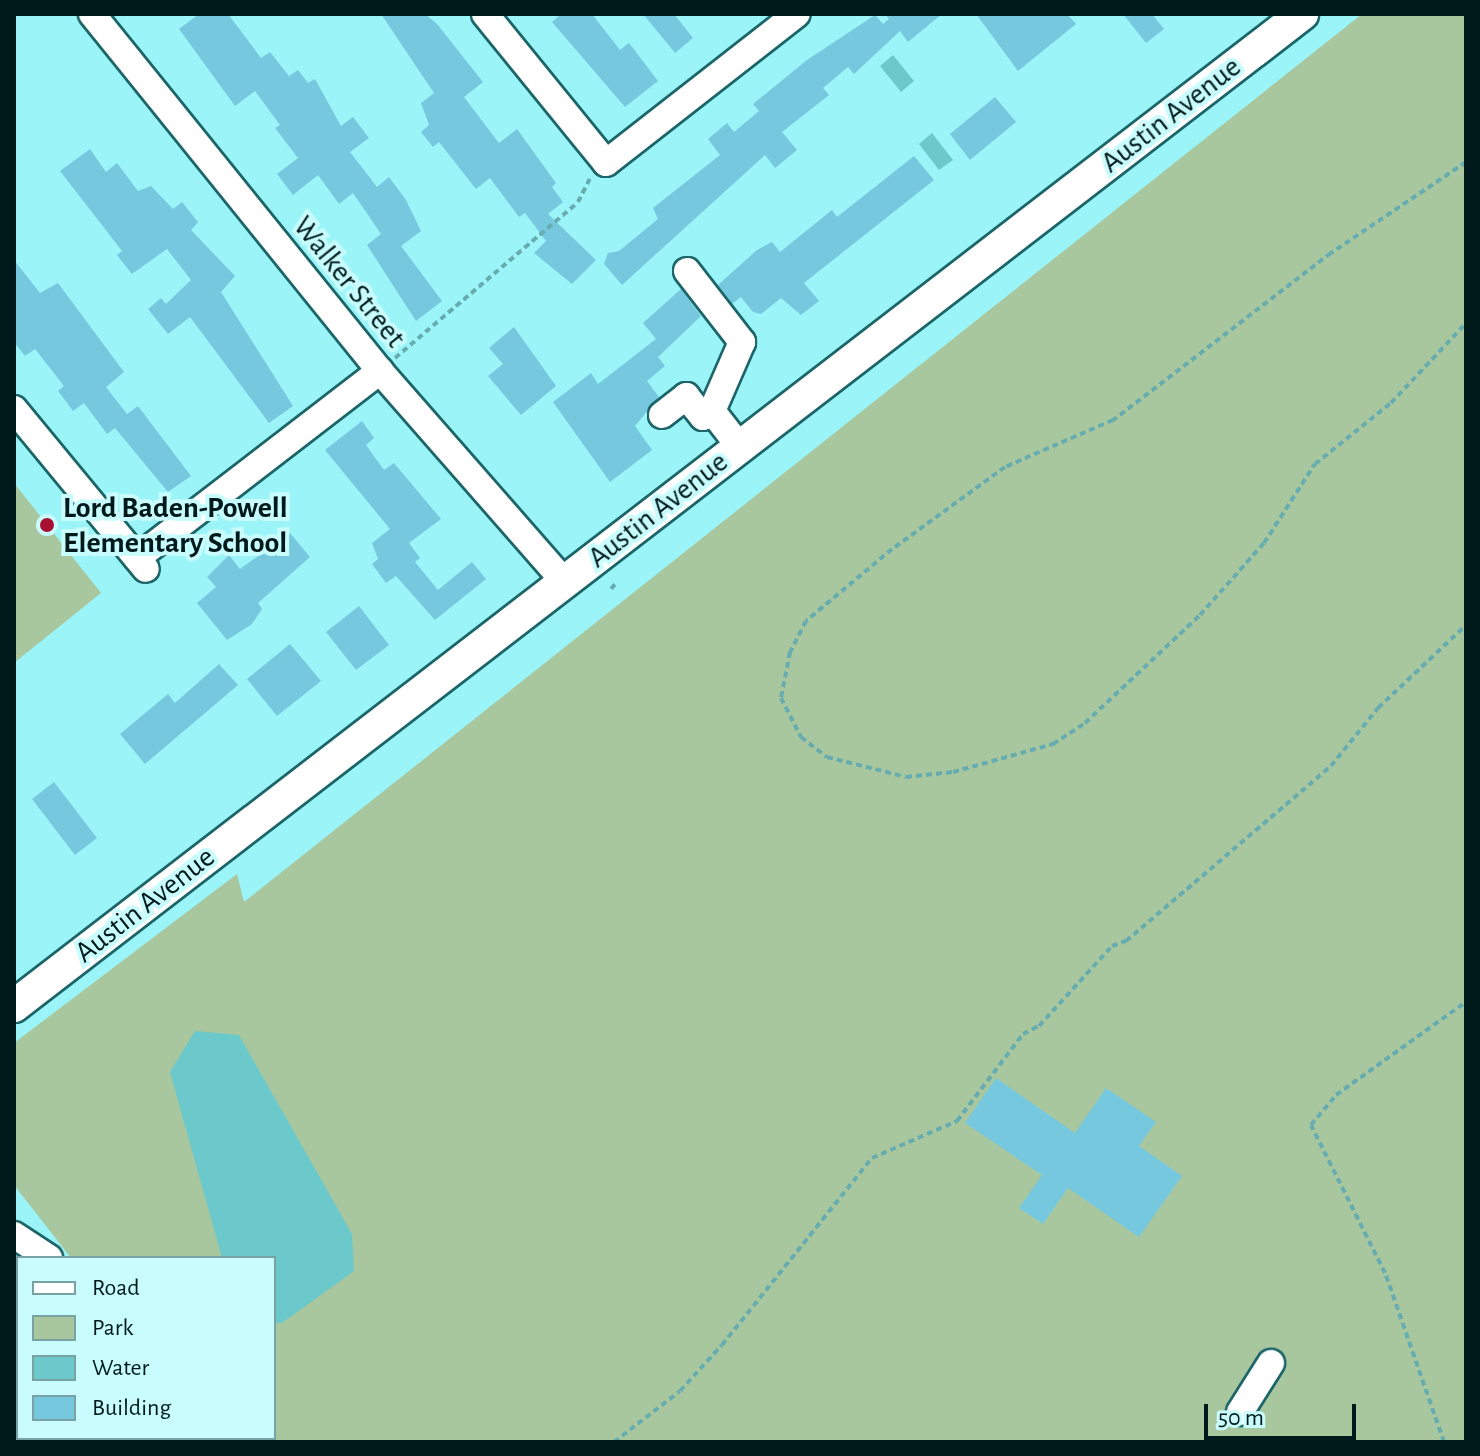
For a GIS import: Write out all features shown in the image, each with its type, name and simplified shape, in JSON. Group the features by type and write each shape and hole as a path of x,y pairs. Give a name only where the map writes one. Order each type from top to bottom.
{"main road":[{"name":"Austin Avenue","path":"14,1006 1302,14"}],"street":[{"name":"Walker Street","path":"92,14 380,371 565,582"},
{"path":"485,14 606,163 797,14"},
{"path":"662,415 686,396 703,417 712,411 742,342 687,271"},
{"path":"14,409 142,564 380,371"},
{"path":"712,411 740,447"},
{"path":"14,1235 46,1256"},
{"path":"1240,1412 1271,1363"}],"path":[{"path":"1466,162 1331,253 1113,420 1005,467 892,549 806,621 790,652 781,698 801,737 827,757 906,777 953,772 1053,744 1085,723 1200,615 1264,543 1315,464 1382,412 1466,323"},
{"path":"380,371 578,202 587,181 606,163"},
{"path":"611,589 616,583"},
{"path":"614,1442 680,1391 722,1345 872,1158 957,1121 1023,1034 1039,1026 1112,946 1126,941 1331,766 1378,708 1466,625"},
{"path":"1444,1442 1385,1273 1311,1125 1336,1095 1466,1002"}],"green space":[{"path":"1362,14 1466,14 1466,1442 215,1442 214,1440 276,1440 276,1256 69,1256 14,1185 14,1043 237,874 244,902"},
{"path":"14,483 101,593 14,663"}],"water":[{"path":"893,55 914,81 901,92 880,66"},
{"path":"932,133 953,160 939,170 919,144"},
{"path":"195,1031 239,1035 352,1234 354,1271 282,1323 276,1323 276,1256 221,1256 170,1072"}],"building":[{"path":"199,14 228,14 261,58 270,52 289,76 298,70 308,83 315,79 341,126 353,117 369,138 350,152 377,187 389,177 406,200 421,231 401,246 442,301 416,321 367,245 381,234 353,193 339,204 318,175 293,195 277,174 298,158 275,128 280,125 255,91 235,106 179,29"},
{"path":"381,14 425,14 437,24 483,82 464,97 499,143 517,129 556,183 552,187 563,202 548,214 596,260 572,284 534,253 546,241 525,213 519,217 490,178 476,189 439,142 433,147 421,132 429,125 421,103 434,93"},
{"path":"561,14 592,14 620,50 629,43 658,81 625,107 552,22"},
{"path":"643,14 674,14 693,38 675,53"},
{"path":"885,14 942,14 908,42 900,31 854,74 848,67 823,88 829,95 782,132 797,150 775,168 765,155 622,285 604,264 608,253 619,251 658,219 653,208 720,155 708,139 727,123 734,132 759,111 753,104 807,60 875,15 883,24 889,19"},
{"path":"976,14 1067,14 1076,24 1018,71"},
{"path":"1123,14 1152,14 1164,29 1146,43"},
{"path":"995,97 1016,122 970,160 950,134"},
{"path":"90,149 106,172 117,163 138,191 151,186 173,209 182,202 198,222 191,230 235,276 221,292 293,406 269,423 190,317 168,334 148,309 161,298 166,304 191,280 167,249 132,274 117,255 122,251 60,171"},
{"path":"914,156 934,180 804,283 819,301 801,315 781,298 761,314 753,312 741,297 732,304 718,285 757,250 772,242 780,252 832,210 837,217"},
{"path":"14,260 40,293 58,283 124,372 106,387 127,414 138,406 191,476 168,492 115,428 107,434 84,403 73,411 58,391 64,386 35,349 25,356 14,342"},
{"path":"681,289 701,316 658,357 665,366 647,381 659,397 635,426 652,450 610,482 553,402 591,373 598,384 656,339 643,323"},
{"path":"514,327 556,386 521,415 488,376 503,364 489,348"},
{"path":"362,421 374,438 366,445 384,470 394,463 441,519 409,543 420,558 415,562 438,590 472,562 486,579 435,620 396,576 386,583 372,564 378,559 372,543 390,529 325,450"},
{"path":"290,533 310,557 258,603 262,609 252,624 227,640 197,603 216,587 207,577 229,555 240,569"},
{"path":"359,606 389,645 356,670 326,632"},
{"path":"290,644 321,681 277,716 247,679"},
{"path":"219,664 238,685 145,764 120,734 168,694 175,703"},
{"path":"54,782 97,838 75,855 32,799"},
{"path":"996,1078 1075,1133 1106,1088 1156,1122 1139,1146 1182,1176 1139,1237 1068,1188 1043,1224 1019,1208 1042,1175 965,1123"}],"place":[{"name":"Lord Baden-Powell Elementary School","path":"47,525"}]}
